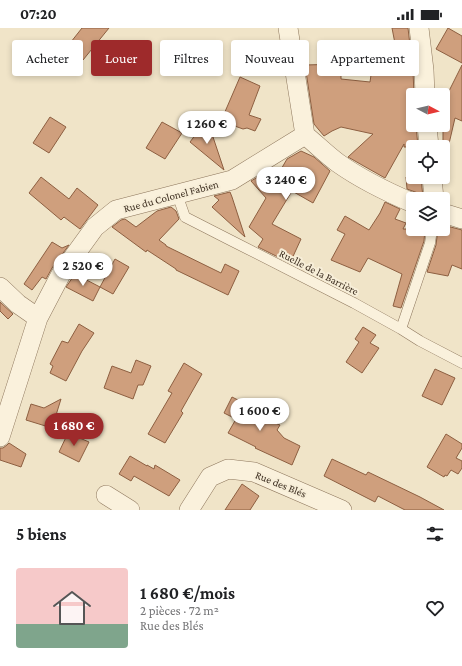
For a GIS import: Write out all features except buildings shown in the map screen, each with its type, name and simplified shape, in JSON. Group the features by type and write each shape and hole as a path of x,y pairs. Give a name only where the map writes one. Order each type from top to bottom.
{"street":[{"path":"288,28 305,135 337,163 388,192 406,200"},
{"path":"419,28 425,88"},
{"name":"Rue du Colonel Fabien","path":"0,437 38,318 61,274 95,226 116,210 232,180 305,135"},
{"path":"450,215 462,219"},
{"path":"0,287 18,304 38,318"},
{"name":"Rue des Blés","path":"189,510 210,477 228,469 254,472 342,510"},
{"path":"106,495 130,510"}],"lane":[{"name":"Ruelle de la Barrière","path":"177,194 185,216 232,242 354,303 462,363"},
{"path":"401,329 431,236"}]}
